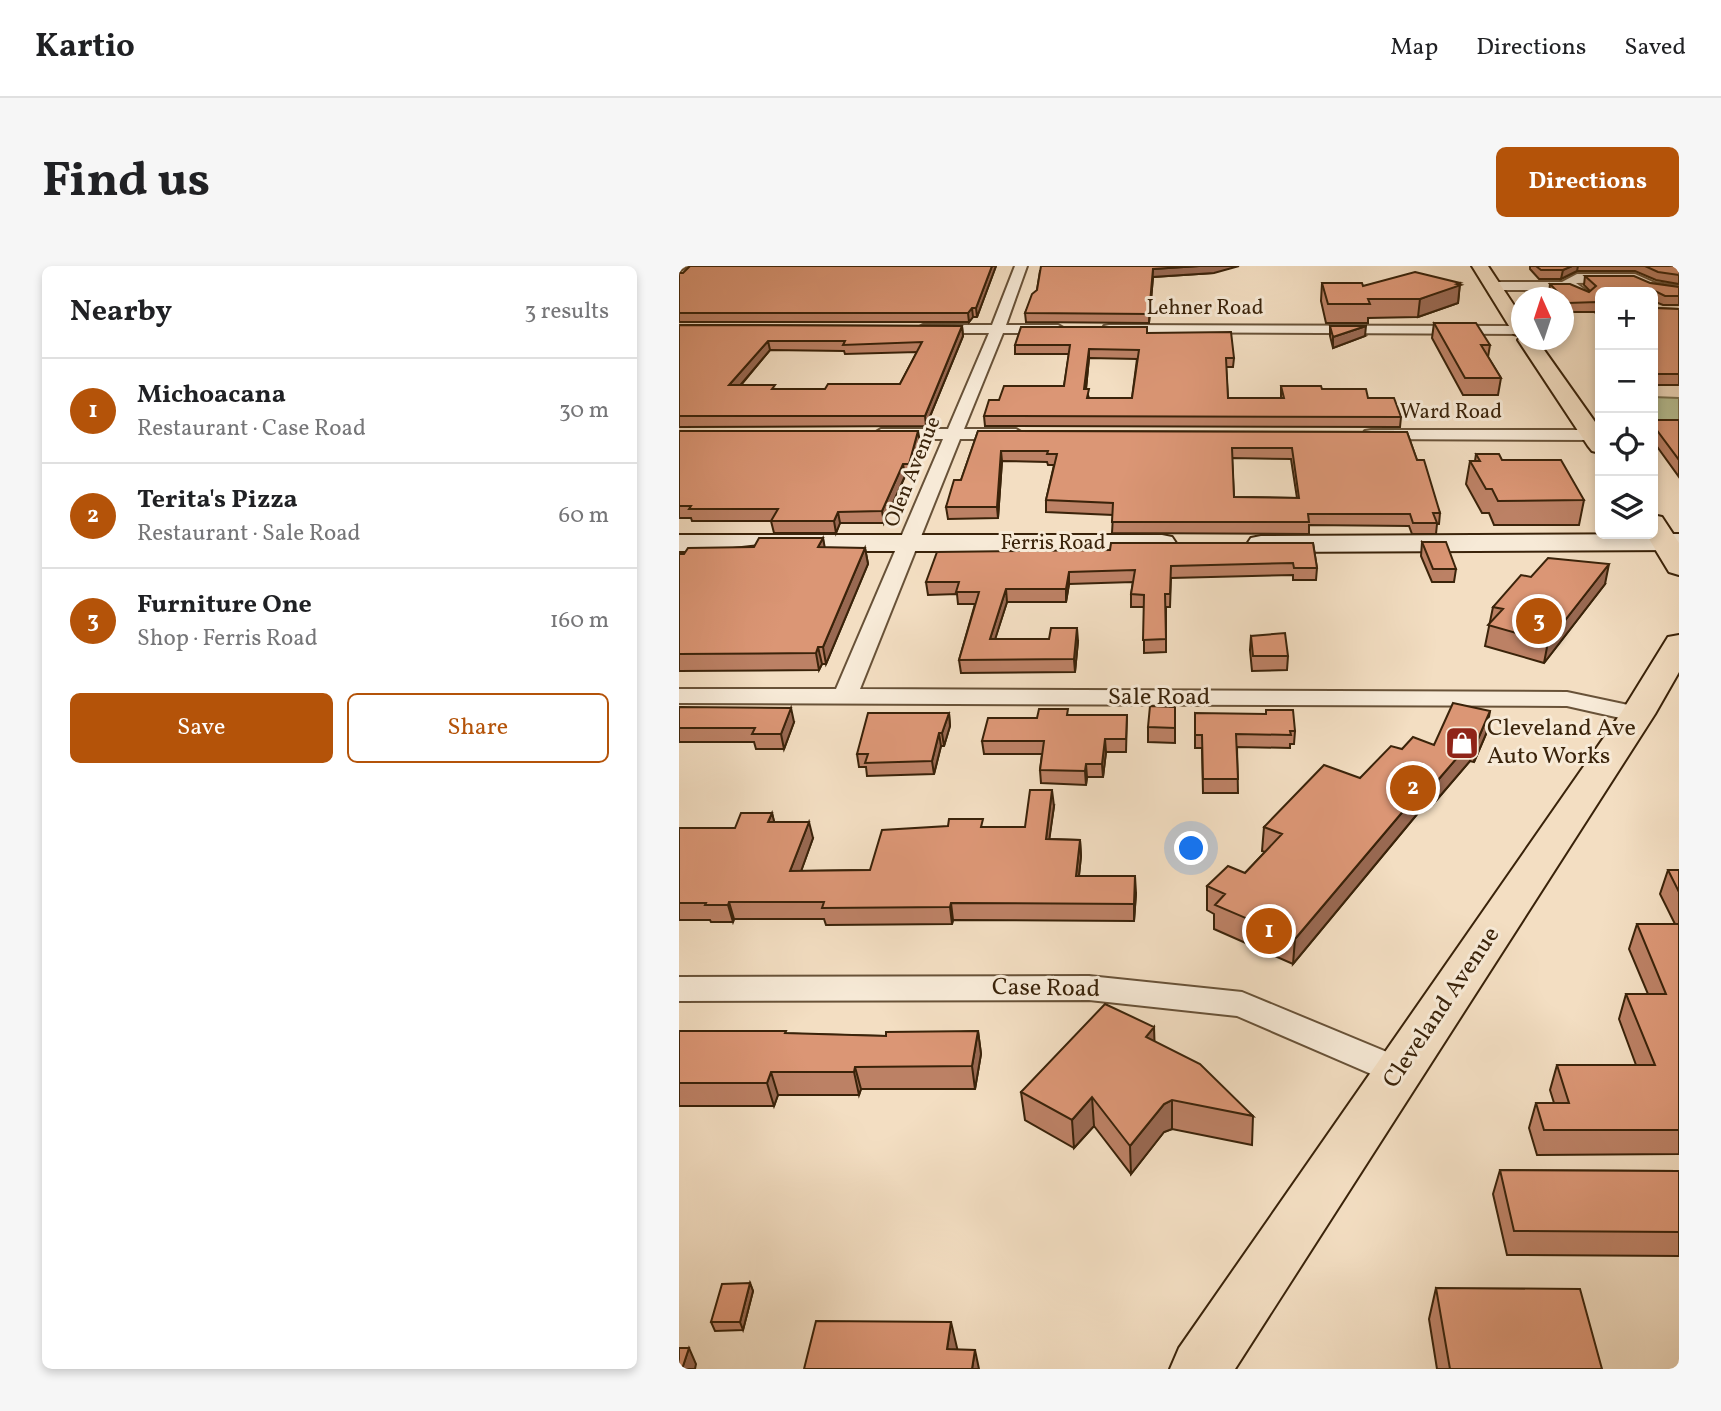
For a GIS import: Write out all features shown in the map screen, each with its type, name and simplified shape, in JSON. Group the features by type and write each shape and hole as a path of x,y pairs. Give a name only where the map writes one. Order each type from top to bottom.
{"main road":[{"path":"1480,266 1511,314"},
{"path":"1535,350 1595,439"},
{"path":"1229,544 1666,536 1679,566"},
{"name":"Ferris Road","path":"679,543 1192,544"},
{"name":"Cleveland Avenue","path":"1200,1369 1638,714 1679,644"}],"street":[{"name":"Olen Avenue","path":"845,696 1021,266"},
{"path":"1519,272 1527,286"},
{"path":"1595,295 1584,294 1568,282 1577,278 1635,278 1653,286 1679,290"},
{"path":"1493,286 1572,286"},
{"name":"Lehner Road","path":"902,328 1511,330"},
{"path":"860,434 1036,434"},
{"name":"Ward Road","path":"1354,435 1595,440"},
{"name":"Sale Road","path":"679,696 1567,699 1638,714"},
{"name":"Case Road","path":"679,989 1089,988 1242,1004 1399,1072"}],"green space":[{"path":"1658,397 1679,398 1679,427 1658,426"}],"building":[{"path":"690,266 992,266 976,308 972,308 968,313 679,313 679,273 683,273"},
{"path":"1041,266 1199,266 1153,269 1149,314 1025,313 1032,294 1037,290"},
{"path":"1536,266 1572,266 1563,270 1541,270"},
{"path":"1645,266 1679,266 1679,275 1658,272"},
{"path":"1415,272 1461,285 1420,299 1368,299 1370,304 1328,304 1322,283 1362,283 1363,286"},
{"path":"1585,276 1634,276 1650,283 1679,287 1679,296 1665,296 1658,292 1658,287 1595,287 1595,302 1574,303 1574,287 1553,287 1550,284 1570,284 1589,292 1596,286"},
{"path":"1658,308 1679,309 1679,374 1658,374"},
{"path":"1434,323 1476,323 1490,345 1481,345 1501,378 1465,378"},
{"path":"679,325 962,326 925,416 679,416","holes":["768,341 845,341 843,345 922,342 900,384 828,384 825,389 772,389 775,385 729,385"]},
{"path":"1330,326 1366,326 1333,337"},
{"path":"1021,327 1147,327 1147,333 1231,332 1234,358 1226,358 1228,398 1284,398 1281,386 1366,389 1368,398 1394,398 1401,417 984,416 989,400 999,400 1004,386 1064,386 1070,345 1015,345","holes":["1089,349 1139,350 1132,398 1087,398 1089,389 1084,389"]},
{"path":"1658,420 1679,420 1679,460 1658,432"},
{"path":"679,431 918,431 909,464 903,464 882,511 838,512 834,521 771,521 778,509 689,509 691,506 679,506"},
{"path":"978,431 1407,432 1417,460 1424,460 1440,513 1433,513 1437,523 1413,523 1410,514 1308,514 1309,522 1112,522 1113,503 1046,500 1057,454 1047,454 1048,451 1001,451 997,507 946,507 954,480 961,480","holes":["1232,448 1292,448 1299,498 1234,497"]},
{"path":"1476,454 1499,454 1502,460 1561,460 1584,500 1498,501 1492,489 1486,489 1470,461 1480,461"},
{"path":"759,538 823,538 818,547 865,548 823,647 818,647 816,653 679,654 679,554 684,554 688,548 754,547"},
{"path":"1422,542 1446,542 1456,569 1433,569"},
{"path":"1111,543 1313,543 1317,568 1294,568 1293,563 1171,566 1170,594 1165,594 1166,639 1143,640 1144,595 1131,594 1135,570 1069,572 1066,589 1006,589 990,639 1049,639 1051,628 1077,628 1074,659 959,660 979,592 956,592 959,582 926,582 937,552 1110,550"},
{"path":"1548,558 1609,564 1548,642 1488,625 1503,609 1493,607 1521,575 1531,577"},
{"path":"1285,633 1288,656 1253,656 1251,636"},
{"path":"1453,703 1490,711 1478,739 1474,738 1438,780 1432,777 1295,939 1215,905 1225,894 1207,886 1228,866 1245,873 1282,834 1264,827 1324,765 1360,778 1391,746 1402,749 1413,737 1434,745"},
{"path":"1150,706 1175,707 1175,728 1148,727"},
{"path":"679,707 791,708 781,734 752,734 755,728 679,728"},
{"path":"1039,709 1068,709 1067,715 1127,715 1126,739 1105,739 1102,764 1086,764 1085,771 1040,770 1044,741 982,741 988,718 1037,718"},
{"path":"1266,710 1293,710 1295,731 1290,731 1291,735 1236,734 1238,779 1203,779 1202,735 1195,735 1195,713 1266,714"},
{"path":"868,713 949,713 942,733 939,733 932,761 865,763 868,754 857,754"},
{"path":"1030,790 1052,790 1046,839 1080,840 1076,876 1135,876 1134,904 951,903 950,907 822,908 824,902 729,902 728,905 679,903 679,828 735,828 741,813 772,813 768,822 809,822 790,871 870,870 882,830 948,826 949,819 983,819 981,827 1025,827"},
{"path":"1668,870 1679,870 1679,892"},
{"path":"1637,924 1679,924 1679,1130 1544,1130 1536,1103 1569,1103 1557,1065 1655,1065 1626,994 1666,994"},
{"path":"1105,1004 1154,1027 1146,1037 1200,1064 1253,1116 1172,1100 1164,1104 1130,1146 1092,1097 1072,1120 1021,1092"},
{"path":"679,1031 786,1031 785,1033 886,1036 886,1032 978,1031 972,1066 855,1067 854,1072 771,1072 767,1083 679,1083"},
{"path":"1500,1170 1679,1171 1679,1232 1514,1231"},
{"path":"750,1283 740,1322 711,1322 722,1284"},
{"path":"1436,1288 1580,1289 1602,1369 1450,1369"},
{"path":"816,1321 951,1322 947,1349 975,1350 972,1369 804,1369"},
{"path":"679,1348 689,1348 682,1369 679,1369"}],"place":[{"name":"Furniture One","path":"1539,621"},
{"name":"Cleveland Ave Auto Works","path":"1462,743"},
{"name":"Terita's Pizza","path":"1413,788"},
{"name":"Michoacana","path":"1269,931"}]}
